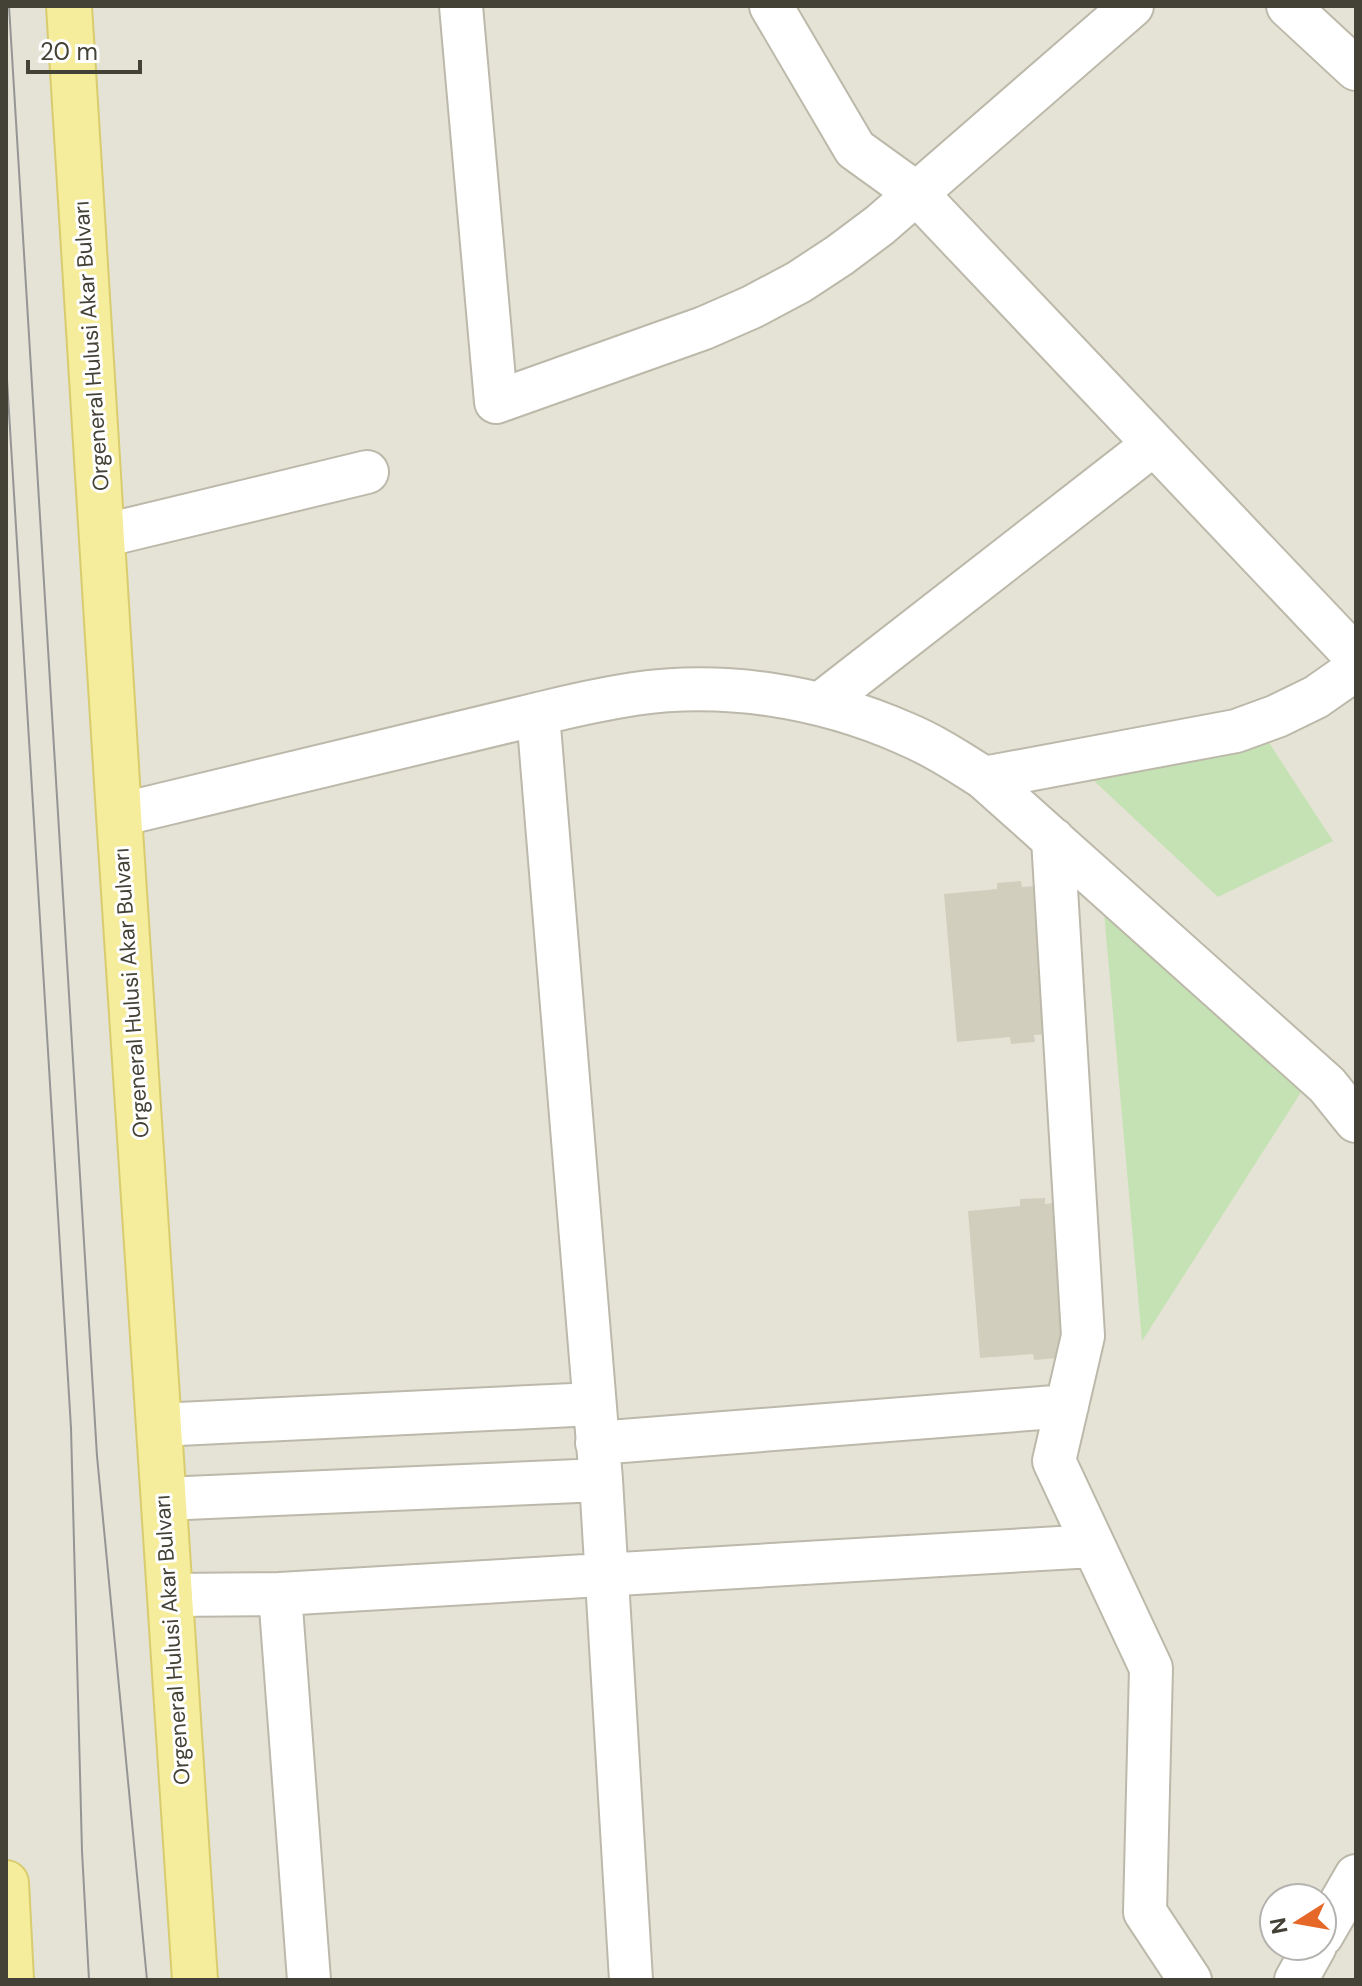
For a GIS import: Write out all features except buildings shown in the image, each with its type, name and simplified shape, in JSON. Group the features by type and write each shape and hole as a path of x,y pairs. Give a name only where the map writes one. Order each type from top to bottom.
{"main road":[{"name":"Orgeneral Hulusi Akar Bulvarı","path":"69,6 195,1980"},
{"path":"6,1883 11,1980"}],"street":[{"path":"461,6 496,402 704,328 799,282 880,225 1132,6"},
{"path":"771,6 855,149 916,193 1356,657"},
{"path":"1288,6 1356,69"},
{"path":"820,704 1154,444"},
{"path":"102,536 367,472"},
{"path":"984,778 1236,731 1316,697 1356,669"},
{"path":"119,815 590,701 682,690 729,690 820,704 906,733 984,778 1327,1085 1356,1121"},
{"path":"538,714 597,1442 631,1980"},
{"path":"1053,839 1083,1336 1054,1461 1151,1668 1145,1912 1190,1980"},
{"path":"163,1499 597,1442 1067,1406"},
{"path":"158,1425 597,1442"},
{"path":"169,1595 280,1594 1093,1546"},
{"path":"280,1594 309,1980"},
{"path":"1338,1907 1356,1876"},
{"path":"1296,1980 1306,1962"}],"shaded area":[{"path":"6,6 1356,6 1356,1980 6,1980"}],"green space":[{"path":"1260,729 1333,841 1218,897 1090,777"},
{"path":"1100,867 1312,1075 1142,1341"}],"tram line":[{"path":"9,6 97,1456 147,1980"},
{"path":"6,363 71,1428 82,1851 89,1980"}]}
